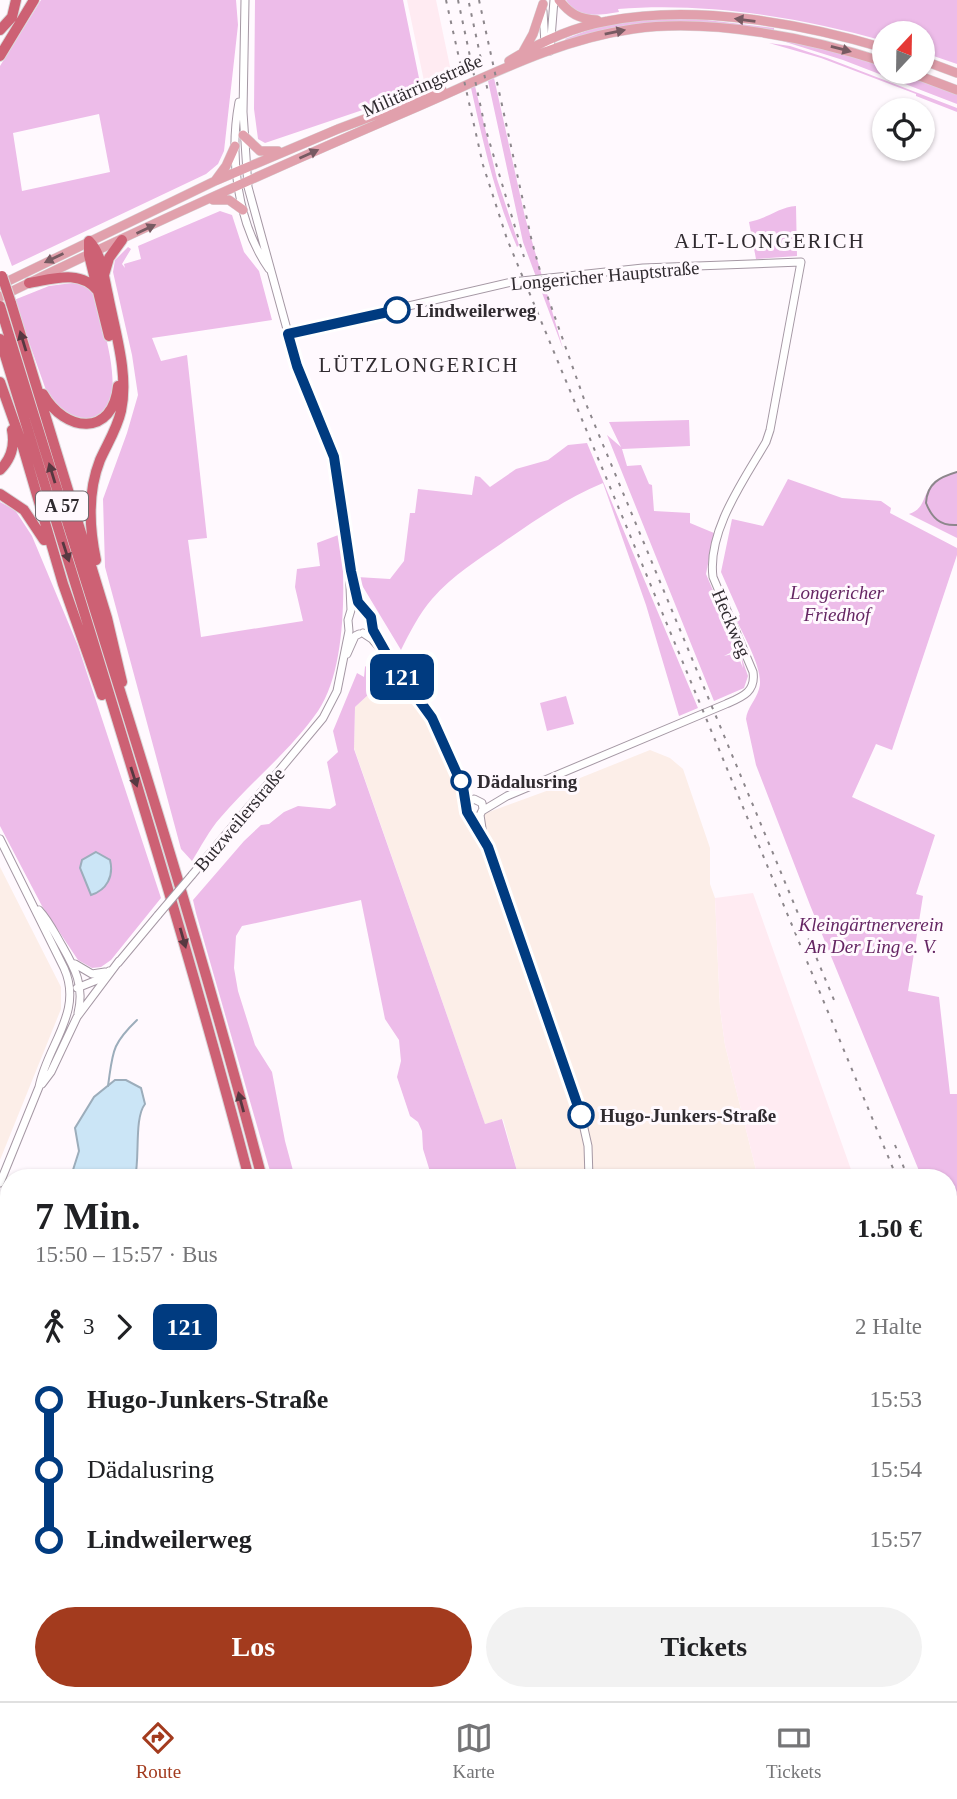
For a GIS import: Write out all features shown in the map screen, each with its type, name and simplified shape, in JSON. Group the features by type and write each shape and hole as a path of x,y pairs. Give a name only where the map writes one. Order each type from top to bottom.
{"highway":[{"path":"0,30 12,17 16,0"},
{"path":"0,56 34,0"},
{"path":"104,278 109,258 122,240"},
{"path":"89,241 104,278 121,364 123,388 121,412 97,468 90,503 93,542 107,618"},
{"path":"1,277 4,306 47,402 65,419 78,424 90,423 107,414 116,398 117,379 98,291 93,253"},
{"path":"29,283 75,276 87,280 98,291"},
{"name":"A 57","path":"4,306 144,761 259,1169"},
{"name":"A 57","path":"0,339 150,825 216,1051 247,1169"},
{"path":"35,379 107,618 122,674 124,702"},
{"path":"0,382 22,444 63,584"},
{"path":"4,393 35,453"},
{"path":"0,470 9,459 13,442 4,393"},
{"path":"0,494 20,506 32,518 63,584"},
{"name":"A 57","path":"63,584 103,697 118,728"}],"main road":[{"path":"557,0 577,17 606,21"},
{"path":"522,53 533,34 543,2"},
{"name":"Militärringstraße","path":"1,277 89,241 241,169 457,84 548,40 606,21 649,16 715,17 830,33 872,45"},
{"name":"Militärringstraße","path":"0,297 242,184 497,71 587,39 624,30 695,27 799,40 872,59"},
{"path":"935,65 957,73"},
{"path":"935,82 957,90"},
{"path":"243,135 260,151 287,150"},
{"path":"215,181 226,166 235,146"},
{"path":"208,200 229,200 243,210"}],"street":[{"path":"245,0 246,50 241,169 243,210 256,246 269,269"},
{"path":"548,40 557,0"},
{"path":"543,2 550,51"},
{"path":"241,169 235,146 237,111 243,82"},
{"path":"242,184 297,366 334,457 358,602 390,660"},
{"name":"Longericher Hauptstraße","path":"288,334 512,282 630,269 802,262"},
{"name":"Heckweg","path":"481,813 507,796 742,697 751,689 753,672 713,577 712,567 727,509 766,442 770,430 802,262"},
{"path":"351,571 349,626 353,631 372,639 432,718 463,787 466,810 484,838"},
{"path":"349,616 356,610 365,611"},
{"path":"361,633 368,630 371,622"},
{"name":"Butzweilerstraße","path":"39,1087 51,1072 77,1017 119,961 323,718 337,691 349,626"},
{"name":"Butzweilerstraße","path":"342,667 352,642 361,633"},
{"path":"463,787 483,806 481,813 484,838 581,1115 588,1146 589,1169"},
{"name":"Heckweg","path":"477,800 507,796"},
{"path":"466,804 477,800"},
{"path":"470,816 481,813"},
{"path":"0,839 77,987"},
{"path":"33,903 51,925 70,958 77,987 77,1017"},
{"path":"70,958 88,973 99,975 109,971"},
{"name":"Butzweilerstraße","path":"6,1169 39,1087 41,1074 67,1018 70,998 77,987 97,981 119,961"},
{"path":"77,987 92,990 100,986"}],"shaded area":[{"path":"407,0 436,0 453,81 431,86 424,81"},
{"path":"394,671 420,707 470,819 650,750 670,758 683,769 710,848 710,884 715,898 720,1009 725,1045 756,1169 517,1169 503,1119 485,1124 354,748 355,707"},
{"path":"0,867 61,987 61,1009 0,1160"},
{"path":"753,893 851,1169 756,1169 725,1045 720,1009 715,898"}],"green space":[{"path":"41,0 236,0 238,25 224,151 218,164 206,174 12,266 0,234 0,66","holes":["99,114 110,172 22,191 13,133"]},
{"path":"255,0 403,0 420,83 407,95 265,143 258,139 254,109"},
{"path":"566,0 957,0 957,64 935,56 935,21 872,21 872,38 753,13 651,7 618,9 619,12 590,15 571,6"},
{"path":"690,18 774,28 774,31 701,23 567,42 565,39 599,26 649,19"},
{"path":"776,39 872,62 872,71"},
{"path":"769,43 790,46 827,58 872,77 821,58"},
{"path":"494,78 525,217 563,349 523,242 488,81"},
{"path":"890,84 931,98 921,98"},
{"path":"905,84 931,84 957,94 957,104"},
{"path":"475,86 497,179 519,245 517,247 490,169 471,88"},
{"path":"935,100 957,108 957,112 935,103"},
{"path":"796,206 797,256 756,259 749,222"},
{"path":"220,211 232,215 244,252 259,271 272,320 152,338 161,361 187,355 207,538 188,540 201,637 303,621 295,587 297,569 320,566 317,543 341,534 342,625 334,673 318,711 296,739 217,822 192,861 181,849 105,567 103,499 138,395 113,272 115,260 128,247 131,249 122,264 125,268 124,264 141,259 138,246"},
{"path":"73,279 92,288 111,363 113,384 110,402 103,415 88,420 67,417 47,393 14,300 49,286 72,283"},
{"path":"689,420 690,446 622,449 627,466 641,465 649,484 652,485 654,511 690,513 690,523 714,533 706,574 738,649 724,656 737,653 743,668 741,656 748,676 744,688 714,701 607,435 621,447 609,422"},
{"path":"587,443 698,708 679,716 646,605 603,483 552,509 457,575 427,605 401,650 357,577 390,579 404,561 410,513 415,513 418,489 472,495 475,476 480,477 490,487 516,469 548,460 568,445"},
{"path":"957,472 957,538 909,514 920,506 935,481"},
{"name":"Longericher Friedhof","path":"788,479 842,498 881,501 891,508 890,513 957,548 957,555 892,750 876,744 852,797 935,835 916,894 923,896 908,991 939,997 950,1094 957,1094 957,1169 918,1169 756,765 746,719 759,689 759,673 735,617 740,615 721,572 732,519 763,526"},
{"path":"0,502 15,510 32,536 78,646 161,898 111,960 101,967 92,968 78,960 42,906 0,826"},
{"path":"377,653 394,671 355,707 354,749 485,1124 502,1119 516,1169 429,1169 423,1149 422,1131 418,1122 410,1116 397,1077 401,1061 399,1040 385,1019 361,900 242,926 236,936 234,968 238,991 255,1045 272,1072 293,1169 269,1169 193,900 261,825 269,824 284,812 298,806 330,809 336,805 327,762 338,752 333,731 357,673 364,677 365,667"},
{"path":"566,696 574,724 547,731 540,703"}],"water":[{"path":"96,852 110,860 111,872 105,886 91,895 80,868 82,860"},
{"path":"115,1080 126,1080 141,1088 145,1104 138,1128 136,1169 73,1169 79,1151 75,1128 94,1097"}],"waterway":[{"path":"108,1086 118,1043 137,1020"}],"tram line":[{"path":"957,472 936,482 929,490 926,503 937,520 957,525"}],"railway":[{"path":"446,0 483,165 507,239 893,1169"},
{"path":"458,0 485,127 524,257"},
{"path":"479,0 532,242 546,292 584,399 834,1000"},
{"path":"469,3 488,92"},
{"path":"895,1145 904,1169"}],"bus line":[{"name":"121","path":"397,310 288,334 297,366 334,457 358,602 371,617 373,630 390,660 432,718 451,756 463,787 466,810 488,847 581,1115"}],"place":[{"name":"Lindweilerweg","path":"397,310"},
{"name":"Dädalusring","path":"461,781"},
{"name":"Hugo-Junkers-Straße","path":"581,1115"}],"district":[{"name":"ALT-LONGERICH","path":"770,241"},
{"name":"LÜTZLONGERICH","path":"419,365"}],"park label":[{"name":"Kleingärtnerverein An Der Ling e. V.","path":"871,935"}]}
